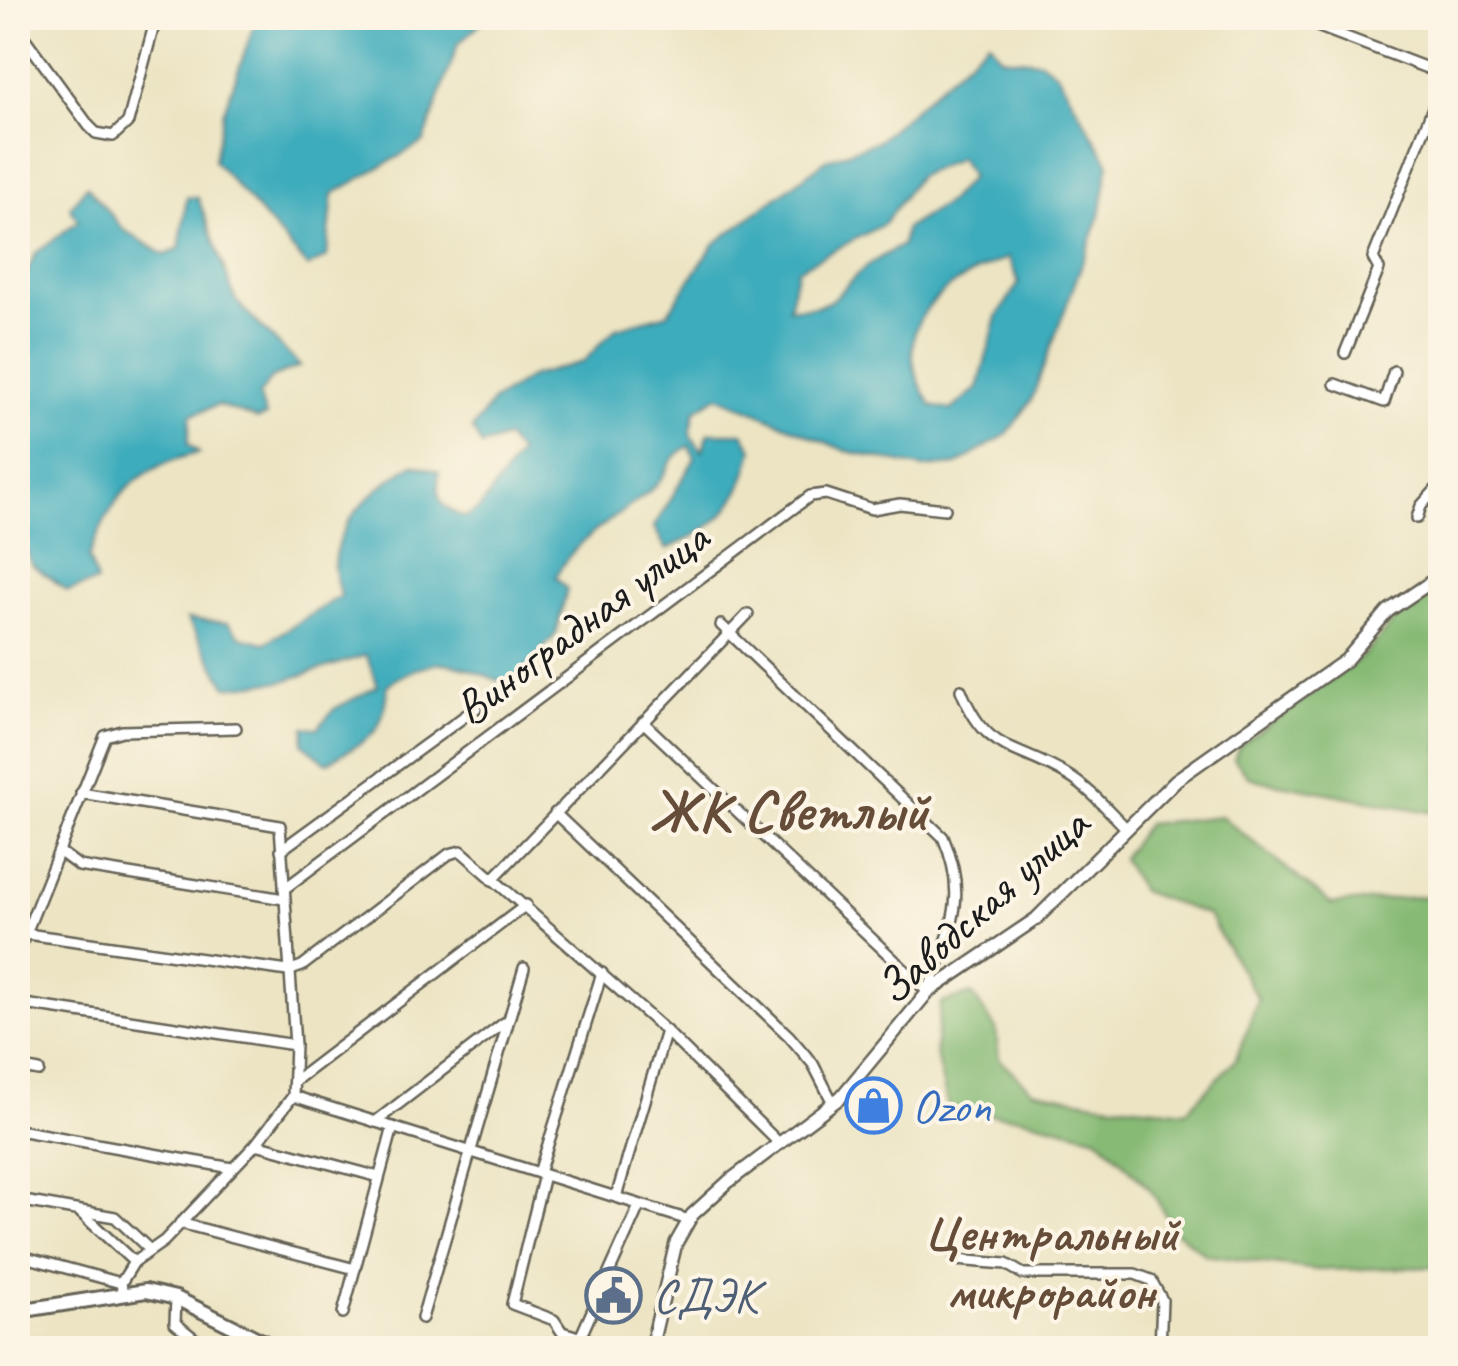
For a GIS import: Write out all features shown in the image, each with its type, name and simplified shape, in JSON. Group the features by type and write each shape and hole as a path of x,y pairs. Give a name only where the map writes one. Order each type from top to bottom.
{"main road":[{"path":"18,1310 122,1288 146,1291 176,1298 276,1348"}],"street":[{"path":"18,28 90,126 96,132 113,136 128,122 156,18"},
{"path":"1296,18 1440,73"},
{"path":"1346,353 1379,269 1373,258 1440,90"},
{"path":"1335,384 1384,402 1394,371"},
{"path":"1440,440 1440,452"},
{"path":"1416,518 1421,506 1440,485"},
{"name":"Виноградная улица","path":"284,894 810,496 826,494 872,509 900,504 945,510"},
{"name":"Заводская улица","path":"651,1348 676,1244 689,1220 728,1182 834,1103 861,1077 928,992 1036,919 1186,772 1346,660 1388,612 1440,576"},
{"path":"492,880 748,614"},
{"path":"643,722 928,992 950,928 959,880 939,832 721,625"},
{"path":"961,690 973,720 986,734 1071,776 1126,828"},
{"path":"281,850 476,708"},
{"path":"18,953 109,733 236,728"},
{"path":"18,1255 122,1288 134,1262 180,1223 256,1144 294,1096 280,826 81,793"},
{"path":"555,813 790,1036 814,1064 834,1103"},
{"path":"60,852 79,866 284,894"},
{"path":"27,934 288,971 312,960 452,852 461,852 666,1031 779,1143"},
{"path":"296,1080 526,905"},
{"path":"422,1318 504,1023 524,968"},
{"path":"602,973 541,1174 511,1294 516,1309 554,1320 562,1332 616,1348"},
{"path":"18,1004 294,1046"},
{"path":"375,1122 504,1023"},
{"path":"616,1198 666,1031"},
{"path":"18,1067 39,1071"},
{"path":"294,1096 689,1220"},
{"path":"343,1313 392,1127"},
{"path":"18,1130 232,1168"},
{"path":"256,1144 380,1177"},
{"path":"18,1200 124,1221 150,1250"},
{"path":"580,1338 639,1206"},
{"path":"80,1212 134,1262"},
{"path":"180,1223 355,1269"},
{"path":"955,1260 1006,1264 1023,1274 1136,1274 1151,1280 1162,1300 1160,1348"},
{"path":"176,1298 175,1323 206,1348"}],"green space":[{"path":"1440,589 1440,814 1249,777 1234,759 1239,746 1362,657 1394,621"},
{"path":"1221,816 1331,904 1440,895 1440,1267 1318,1270 1206,1255 1174,1230 1151,1190 1098,1137 1019,1117 949,1111 935,1050 941,1003 972,994 996,1029 999,1059 1032,1090 1095,1102 1186,1111 1236,1059 1258,999 1208,915 1141,891 1122,858 1147,824"}],"water":[{"path":"257,18 486,18 458,44 424,142 333,194 327,257 308,267 214,161 223,113"},
{"path":"989,41 1001,57 1040,61 1057,73 1109,163 1100,215 1031,401 1007,434 957,465 923,468 846,451 718,396 695,411 690,435 702,451 709,433 743,433 753,449 734,500 714,523 666,549 654,527 695,458 689,446 681,451 654,487 587,538 564,563 556,577 567,589 556,634 511,685 449,664 422,667 387,685 382,716 372,734 327,763 303,744 305,727 318,728 334,709 378,686 366,655 284,681 227,687 187,619 228,623 241,637 265,643 340,596 334,565 342,533 374,493 413,464 439,472 439,496 450,510 465,517 479,509 519,454 506,438 482,446 472,429 493,401 532,376 583,362 616,328 667,314 714,244 826,160 878,141","holes":["959,158 971,177 948,202 905,229 902,245 866,267 828,302 789,308 798,269 884,224 918,176","1008,258 1019,283 997,317 978,388 951,410 932,406 918,378 913,354 915,332 924,313 958,282"]},
{"path":"87,186 124,230 165,255 179,249 187,197 198,198 236,301 300,366 271,378 259,396 266,416 258,419 218,405 191,415 188,444 199,453 158,467 128,488 106,517 89,557 97,582 68,591 31,564 18,529 18,290 36,253 78,221 70,207"}],"place":[{"name":"Ozon","path":"873,1106"},
{"name":"СДЭК","path":"614,1296"}],"district":[{"name":"ЖК Светлый","path":"789,810"},
{"name":"Центральный микрорайон","path":"1051,1262"}]}
